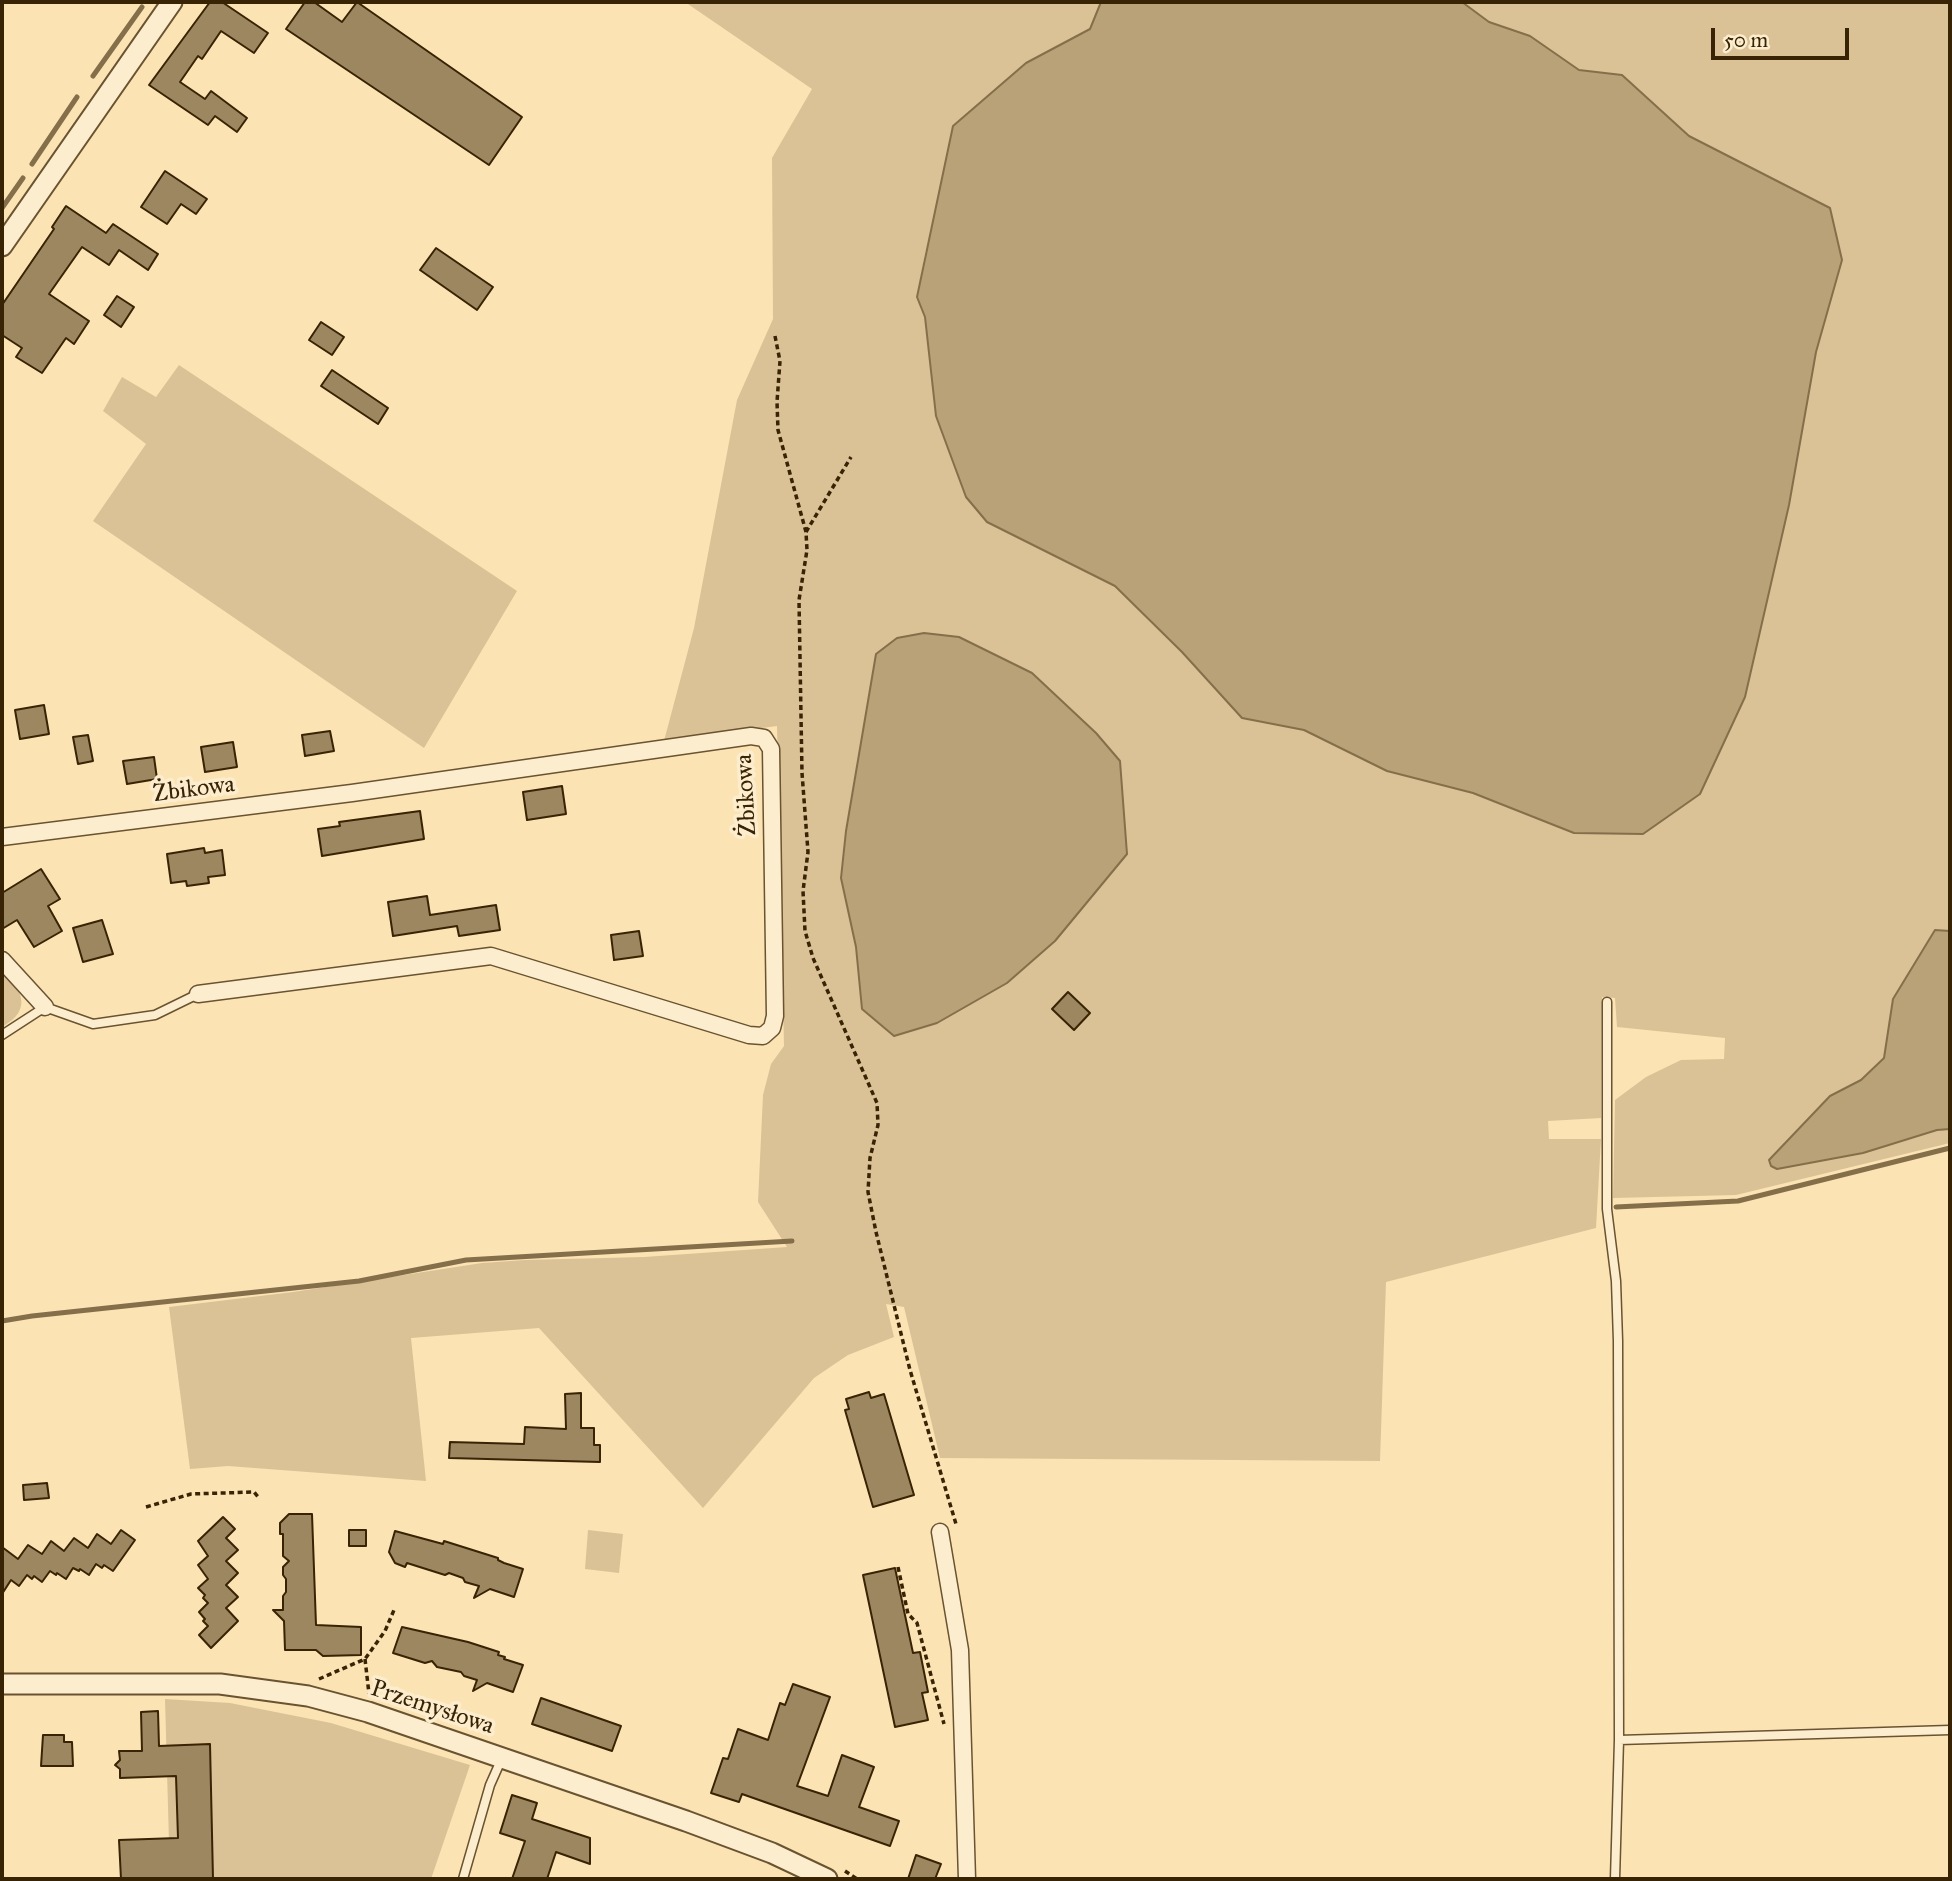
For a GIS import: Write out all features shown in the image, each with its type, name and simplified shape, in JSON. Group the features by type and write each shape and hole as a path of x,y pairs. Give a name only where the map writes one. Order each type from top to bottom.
{"street":[{"path":"2,246 172,2"},
{"name":"Żbikowa","path":"2,837 352,793 751,736 764,737 771,749 775,1016 772,1028 763,1036 749,1035 491,956 198,994"},
{"path":"2,960 45,1007"},
{"path":"940,1532 960,1650 967,1879"},
{"name":"Przemysłowa","path":"2,1684 195,1683 248,1686 308,1696 357,1709 686,1821 772,1853 804,1874 827,1879"}],"lane":[{"path":"2,1035 45,1007 93,1024 155,1015 198,994"},
{"path":"1606,1002 1607,1209 1616,1280 1618,1341 1619,1740 1615,1879"},
{"path":"1619,1740 1950,1730"},
{"path":"463,1879 490,1784 502,1758"}],"path":[{"path":"775,335 780,361 778,430 806,532 807,550 799,600 803,774 808,852 803,891 805,931 813,958 877,1103 878,1125 870,1158 870,1206 910,1370 957,1529"},
{"path":"806,532 851,457"},
{"path":"146,1507 191,1494 254,1492 259,1498"},
{"path":"898,1567 908,1614 917,1623 945,1727"},
{"path":"310,1682 365,1659 385,1632 394,1610"},
{"path":"365,1659 369,1696"}],"shaded area":[{"path":"685,2 1101,2 1090,29 1026,63 934,221 917,297 925,317 936,416 987,522 1115,586 1182,652 1242,718 1304,730 1387,771 1473,793 1745,697 1789,505 1816,352 1842,260 1829,207 1689,136 1622,75 1579,70 1530,36 1489,22 1462,2 1950,2 1950,931 1935,931 1893,999 1884,1057 1861,1080 1830,1096 1937,1130 1950,1129 1950,1143 1736,1195 1613,1198 1615,1100 1646,1077 1681,1060 1724,1059 1725,1038 1617,1027 1615,998 1602,997 1601,1118 1548,1121 1549,1139 1601,1139 1596,1228 1386,1282 1380,1461 940,1458 904,1307 886,1304 894,1337 848,1355 814,1378 703,1508 539,1328 411,1338 426,1481 228,1466 190,1469 169,1307 293,1292 482,1263 644,1257 787,1247 758,1202 763,1095 771,1064 784,1046 777,726 664,741 694,628 737,400 773,319 772,158 812,89","holes":["924,633 1087,902 1055,941 862,1009 856,947 876,654 897,638"]},
{"path":"1101,2 1462,2 1489,22 1530,36 1579,70 1622,75 1689,136 1830,208 1842,260 1816,352 1789,505 1745,697 1700,794 1643,834 1574,833 1473,793 1387,771 1304,730 1242,718 1182,652 1115,586 987,522 966,497 936,416 925,317 917,297 953,126 1026,63 1090,29"},
{"path":"179,365 517,591 424,748 93,521 146,444 103,411 122,377 156,397"},
{"path":"924,633 959,637 1032,673 1096,733 1120,761 1127,854 1055,941 1007,983 937,1023 894,1036 862,1009 856,947 841,878 846,831 876,654 897,638"},
{"path":"1935,930 1950,931 1950,1129 1937,1130 1863,1153 1777,1169 1771,1166 1769,1160 1830,1096 1861,1080 1884,1058 1893,999"},
{"path":"2,968 19,991 21,1006 12,1020 2,1027"},
{"path":"588,1530 623,1534 619,1573 585,1569"},
{"path":"165,1699 230,1703 331,1723 470,1765 431,1879 170,1879"}],"building":[{"path":"210,2 222,2 268,33 254,53 221,31 202,59 198,56 180,82 205,99 211,91 247,118 237,132 215,116 208,125 149,85"},
{"path":"305,2 314,2 342,22 357,2 522,117 489,165 286,29"},
{"path":"165,171 207,199 196,214 181,204 167,224 141,207"},
{"path":"66,206 106,233 113,224 158,254 148,270 119,250 109,265 82,247 49,294 89,321 74,344 66,338 42,373 16,357 22,348 2,335 2,305 54,229 52,227"},
{"path":"436,248 493,287 477,310 420,270"},
{"path":"117,296 134,307 121,327 104,315"},
{"path":"321,322 344,337 332,355 309,340"},
{"path":"332,370 388,408 378,424 321,386"},
{"path":"44,705 49,734 20,739 15,710"},
{"path":"330,731 334,751 305,756 302,735"},
{"path":"88,735 93,761 78,764 73,737"},
{"path":"233,742 237,767 205,772 201,747"},
{"path":"154,757 157,779 127,784 123,761"},
{"path":"562,786 566,814 527,820 523,792"},
{"path":"420,811 424,839 322,856 318,829 340,826 339,822"},
{"path":"204,848 205,853 222,850 225,875 208,877 209,883 187,886 186,881 171,883 167,854"},
{"path":"41,869 60,899 48,906 62,931 34,947 17,920 2,929 2,893"},
{"path":"427,896 430,915 496,905 500,930 459,936 457,926 393,936 388,902"},
{"path":"102,920 113,954 83,962 73,928"},
{"path":"639,931 643,956 614,960 611,935"},
{"path":"1068,992 1090,1013 1074,1030 1052,1009"},
{"path":"869,1392 871,1398 884,1394 914,1495 873,1507 845,1410 849,1409 846,1399"},
{"path":"581,1393 581,1428 594,1428 594,1445 600,1445 600,1462 449,1458 450,1442 524,1444 525,1427 566,1429 565,1394"},
{"path":"47,1483 49,1498 24,1500 23,1485"},
{"path":"289,1514 312,1514 316,1625 361,1627 361,1655 323,1656 316,1650 285,1650 284,1621 273,1610 283,1610 283,1596 286,1592 283,1567 289,1561 283,1556 280,1523"},
{"path":"223,1517 235,1529 226,1538 238,1550 226,1561 238,1573 226,1585 238,1597 226,1608 238,1621 211,1648 199,1635 208,1626 199,1612 208,1603 198,1588 208,1579 198,1565 208,1556 198,1541"},
{"path":"121,1530 135,1540 113,1571 104,1565 102,1568 96,1564 89,1575 73,1568 66,1579 50,1571 42,1582 27,1575 19,1586 11,1580 2,1594 2,1547 18,1559 28,1545 42,1554 51,1541 64,1551 74,1538 88,1548 97,1534 111,1544"},
{"path":"349,1530 366,1530 366,1546 349,1546"},
{"path":"395,1531 443,1544 444,1541 523,1569 514,1597 490,1589 474,1598 479,1586 465,1582 463,1578 407,1563 405,1567 395,1563 389,1552"},
{"path":"895,1568 913,1653 920,1652 928,1692 922,1693 928,1720 895,1727 863,1575"},
{"path":"402,1627 468,1642 499,1652 498,1655 505,1657 504,1659 523,1665 513,1692 487,1683 473,1691 477,1680 464,1676 461,1672 437,1667 432,1661 425,1663 393,1653"},
{"path":"793,1684 830,1697 797,1786 828,1796 842,1755 874,1767 859,1807 899,1821 890,1846 742,1794 739,1802 711,1793 723,1758 728,1759 738,1729 768,1740 780,1703 785,1705"},
{"path":"541,1698 621,1726 612,1751 532,1724"},
{"path":"158,1711 159,1746 210,1744 213,1879 121,1879 119,1840 178,1838 176,1776 120,1778 120,1769 115,1765 120,1760 119,1751 142,1751 141,1712"},
{"path":"43,1735 64,1735 64,1742 72,1742 73,1766 41,1766"},
{"path":"512,1795 537,1803 532,1819 590,1838 590,1864 556,1852 547,1879 512,1879 525,1841 500,1833"},
{"path":"916,1855 941,1864 935,1879 908,1879"}],"waterway":[{"path":"93,76 142,7"},
{"path":"32,164 77,97"},
{"path":"2,208 23,178"},
{"path":"1616,1207 1738,1201 1950,1148"},
{"path":"2,1321 359,1281 466,1260 792,1241"}]}
